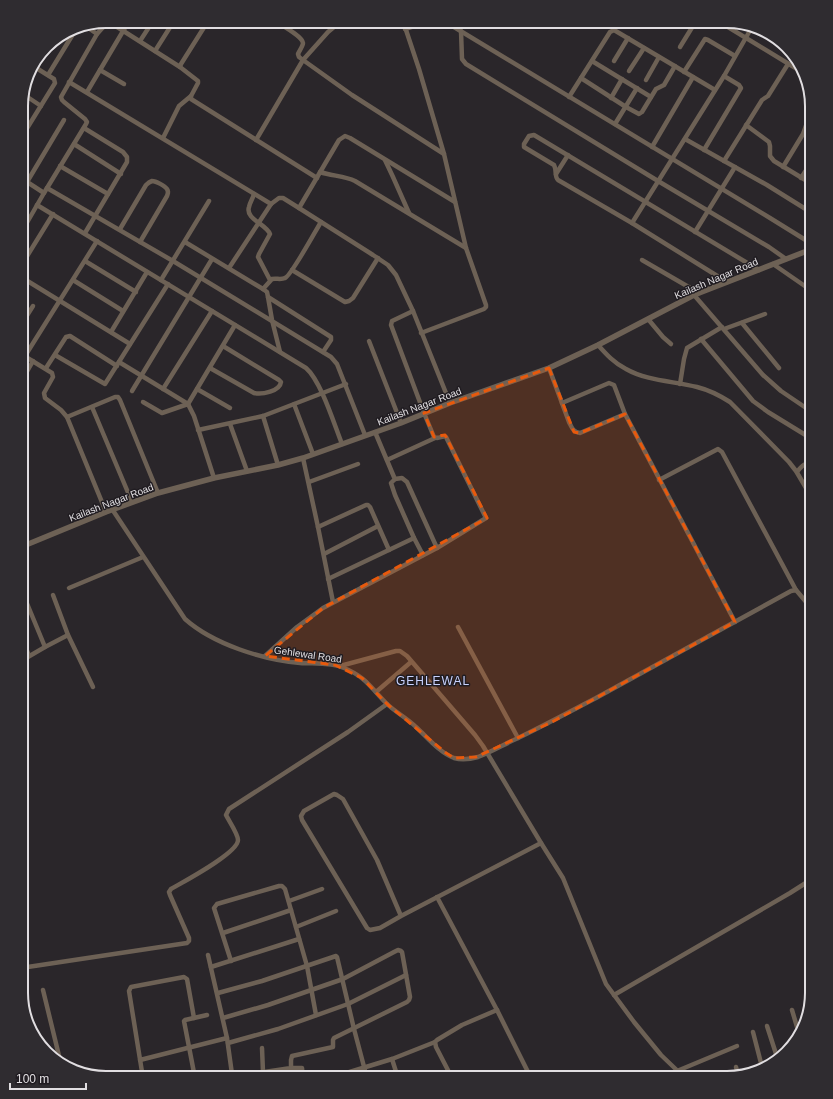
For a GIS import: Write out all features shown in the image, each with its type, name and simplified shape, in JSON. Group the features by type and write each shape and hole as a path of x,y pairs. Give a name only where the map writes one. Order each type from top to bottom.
{"street":[{"path":"28,221 87,122 62,100 61,97 97,34 103,28"},
{"path":"120,28 180,67 198,81 191,96 179,106 163,138"},
{"path":"140,41 148,28"},
{"path":"155,51 170,28"},
{"path":"180,67 204,28"},
{"path":"286,28 302,40 303,45 298,54 299,57 352,96 444,154"},
{"path":"256,140 303,60 333,28"},
{"path":"456,28 805,240"},
{"path":"680,46 692,28"},
{"path":"730,28 796,68"},
{"path":"90,29 97,34"},
{"path":"405,29 419,69 444,154 466,248 486,302 486,307 484,309 421,333"},
{"path":"87,92 124,30"},
{"path":"569,97 611,31 614,30 715,90"},
{"path":"461,31 462,58 466,64 768,246 786,259"},
{"path":"632,223 724,76 749,32"},
{"path":"48,76 72,35"},
{"path":"614,61 628,38"},
{"path":"684,72 705,39 735,56"},
{"path":"630,71 644,48"},
{"path":"646,80 659,57"},
{"path":"592,61 651,97"},
{"path":"724,161 762,100 768,96 788,64"},
{"path":"581,78 626,107 637,113 641,113 656,89 665,83 675,66"},
{"path":"28,127 55,83 54,79 37,69"},
{"path":"100,70 124,84"},
{"path":"704,150 741,88 739,85 724,76"},
{"path":"652,147 692,77"},
{"path":"611,98 622,79"},
{"path":"69,82 271,204"},
{"path":"615,124 637,88"},
{"path":"191,96 191,99 197,103 317,178"},
{"path":"29,98 41,106"},
{"path":"28,174 64,120"},
{"path":"746,125 767,139 770,144 770,156 774,161 805,180"},
{"path":"84,128 123,152 127,157 127,162 121,174 85,233"},
{"path":"783,167 805,128"},
{"path":"727,282 632,223 558,180 556,178 554,165 524,147 524,144 529,136 534,135 759,270"},
{"path":"299,208 339,140 345,136 455,202"},
{"path":"684,139 767,185 805,209"},
{"path":"74,144 121,174"},
{"path":"556,174 568,155"},
{"path":"384,159 410,214"},
{"path":"60,166 108,194"},
{"path":"695,232 735,167"},
{"path":"320,172 355,180 466,248"},
{"path":"801,178 805,172"},
{"path":"120,229 149,182 156,182 165,187 168,190 167,196 140,242"},
{"path":"28,183 46,190 120,229 272,320 335,360 346,384 365,436"},
{"path":"254,194 249,207 251,217 267,229 270,234 258,257 270,280"},
{"path":"229,268 271,204 279,198 283,198 388,265 396,275 413,311 450,403"},
{"path":"161,280 209,201"},
{"path":"37,205 306,368 311,373 322,393 342,444"},
{"path":"28,254 52,214"},
{"path":"263,289 270,280 287,277 321,222"},
{"path":"28,348 60,302 97,241"},
{"path":"185,242 267,292 280,352"},
{"name":"Kailash Nagar Road","path":"28,544 109,510 158,493 214,478 278,465 302,458 549,368 598,345 697,294 805,252"},
{"path":"292,270 345,302 353,298 378,258"},
{"path":"132,391 212,259"},
{"path":"642,260 697,294 762,375 774,386 805,407"},
{"path":"85,261 136,292"},
{"path":"773,264 805,286"},
{"path":"111,332 147,272"},
{"path":"73,280 123,311"},
{"path":"28,281 130,344"},
{"path":"55,355 105,384 168,284"},
{"path":"268,297 331,336 331,340 323,352"},
{"path":"28,314 33,306"},
{"path":"163,389 212,311"},
{"path":"413,311 392,321 391,324 424,413 436,438"},
{"path":"680,384 687,348 723,328 742,323 765,314"},
{"path":"648,319 671,344"},
{"path":"742,323 779,368"},
{"path":"143,402 162,413 188,404 235,325"},
{"path":"46,368 66,337 70,336 188,404 194,416 214,478"},
{"path":"701,340 753,401 805,435"},
{"path":"369,341 401,423"},
{"path":"598,345 617,364 627,370 649,378 696,386 720,395 730,402 782,454 797,472 805,486"},
{"path":"210,368 254,393 263,394 281,385 279,380 223,346"},
{"path":"28,358 52,373 53,375 44,396 67,417 115,396 118,397 158,493"},
{"path":"28,370 33,361"},
{"path":"549,368 572,430 580,433 625,414"},
{"path":"562,404 609,383 614,385 625,414 735,622"},
{"path":"198,430 263,416 346,384"},
{"path":"197,389 230,408"},
{"path":"294,404 313,454"},
{"path":"92,407 132,502"},
{"path":"263,416 278,465"},
{"name":"Gehlewal Road","path":"67,417 109,510 185,619 194,627 228,645 276,660 343,667 362,678 387,704 416,726 436,746 454,758 464,759 487,753 552,722 790,591 796,590"},
{"path":"230,424 247,471"},
{"path":"375,432 395,479"},
{"path":"265,656 310,617 333,602 424,555 486,518 446,437 436,438 387,460"},
{"path":"660,480 720,449 796,590 805,601"},
{"path":"302,458 309,482 333,602"},
{"path":"309,482 358,464"},
{"path":"797,472 805,464"},
{"path":"424,555 414,538 392,485 392,482 395,479 402,478 407,482 436,548"},
{"path":"318,527 366,505 370,507 389,550"},
{"path":"324,554 378,526"},
{"path":"328,579 414,538"},
{"path":"69,588 143,557"},
{"path":"53,595 68,635 93,687"},
{"path":"28,606 45,647"},
{"path":"458,627 518,738"},
{"path":"29,656 68,635"},
{"path":"338,666 388,653 403,652 475,735 563,878 606,984 657,1050 677,1071 737,1046"},
{"path":"376,692 411,662"},
{"path":"28,967 187,943 190,938 169,892 218,862 230,853 238,843 238,838 226,815 229,808 348,732 387,704"},
{"path":"401,916 378,860 341,797 334,794 304,811 301,816 302,820 367,928 370,930 380,928 541,843"},
{"path":"614,995 805,885"},
{"path":"231,961 214,908 216,904 282,886 285,889 289,901 307,966 316,1015"},
{"path":"289,901 322,890"},
{"path":"437,897 528,1071"},
{"path":"223,933 291,910"},
{"path":"296,927 336,911"},
{"path":"211,967 299,939"},
{"path":"223,1018 268,1005 343,979 398,950 401,951 410,997 409,1000 390,1011 334,1038 334,1046 332,1047 292,1056 291,1068"},
{"path":"208,955 228,1041 231,1071"},
{"path":"218,994 336,956 365,1071"},
{"path":"140,1060 278,1029 348,1004 406,976"},
{"path":"142,1071 129,992 131,987 186,978 194,1018"},
{"path":"43,990 59,1055"},
{"path":"354,1071 392,1059 435,1042 462,1025 497,1010"},
{"path":"792,1010 797,1028"},
{"path":"194,1071 184,1021 207,1015"},
{"path":"767,1026 776,1054"},
{"path":"753,1032 761,1063"},
{"path":"435,1042 448,1071"},
{"path":"262,1048 263,1071"},
{"path":"392,1059 396,1071"},
{"path":"270,1071 291,1068 302,1068 302,1071"}],"highlighted area":[{"path":"549,368 574,432 580,433 625,414 735,622 552,722 476,757 454,758 446,753 387,704 362,678 335,665 265,656 323,608 487,518 445,435 434,437 424,413"}],"district":[{"name":"GEHLEWAL","path":"433,681"}]}
